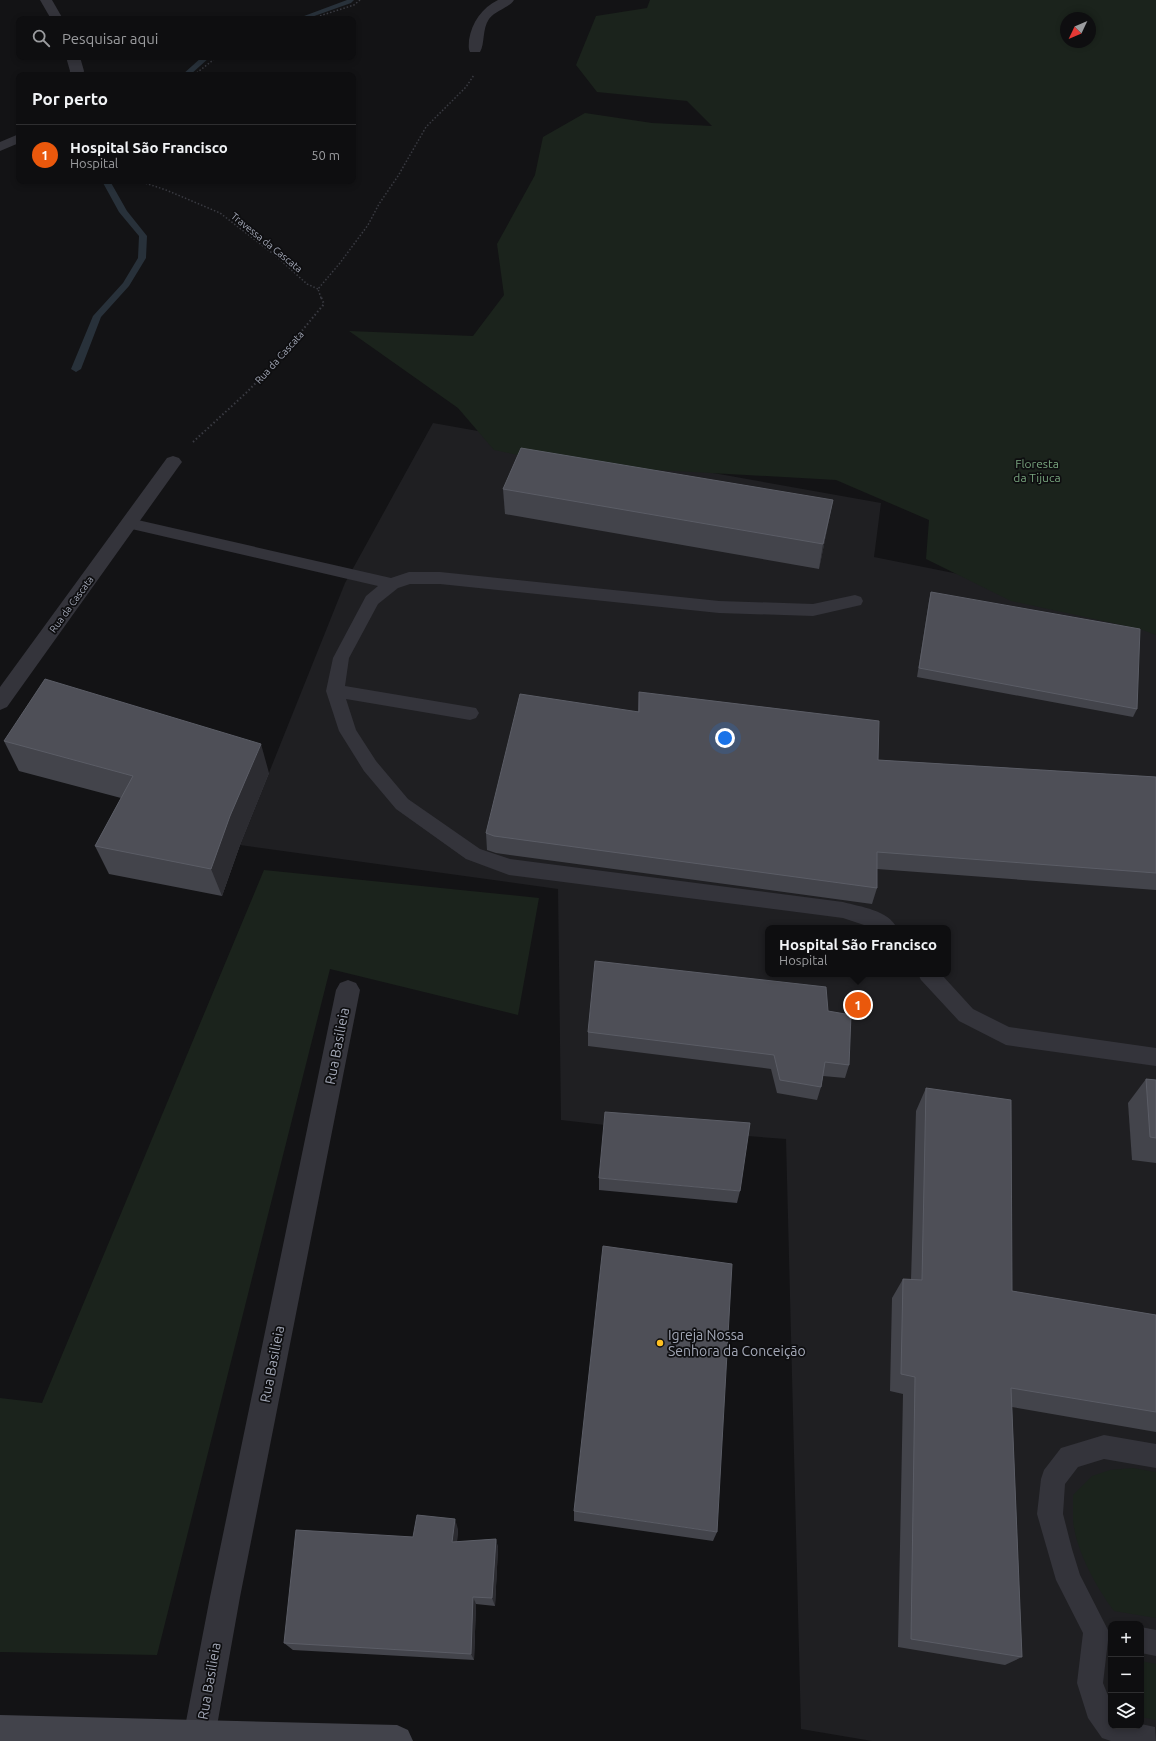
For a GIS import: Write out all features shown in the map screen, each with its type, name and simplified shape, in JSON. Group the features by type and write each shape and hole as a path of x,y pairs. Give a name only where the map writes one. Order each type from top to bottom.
{"main road":[{"path":"0,1731 398,1741"}],"street":[{"path":"46,0 55,16"},
{"path":"475,49 478,26 484,17 490,10 508,0"},
{"path":"75,60 77,72"},
{"path":"0,147 16,139"},
{"name":"Rua da Cascata","path":"0,702 173,462"},
{"name":"Rua Basilieia","path":"199,1737 226,1589 348,990"}],"lane":[{"path":"129,523 392,584"},
{"path":"855,601 813,610 719,607 440,578 409,578 392,584 372,600 341,658 335,691 348,731 370,766 402,804 473,854 509,867 843,910 879,921 884,925"},
{"path":"335,691 470,713"},
{"path":"931,977 966,1015 1006,1036 1156,1057"},
{"path":"1156,1456 1104,1447 1070,1457 1053,1479 1050,1514 1069,1580 1104,1633 1092,1657 1090,1683 1098,1708 1112,1728 1129,1735 1156,1741"},
{"path":"1144,1640 1156,1642"}],"path":[{"path":"319,16 354,5 360,0"},
{"path":"318,289 340,263 368,225 379,204 398,176 426,127 466,87 478,69 481,58 475,49"},
{"path":"198,72 213,60"},
{"name":"Travessa da Cascata","path":"148,184 220,213 276,256 307,284 318,289"},
{"name":"Rua da Cascata","path":"173,462 246,393 294,341 324,304 318,289"}],"shaded area":[{"path":"433,423 881,503 874,557 1156,614 1156,1741 872,1741 801,1729 786,1139 605,1125 561,1120 558,889 240,845 345,583"}],"green space":[{"name":"Floresta da Tijuca","path":"650,0 1156,0 1156,635 1140,629 1011,601 926,559 929,520 836,480 567,465 494,450 458,408 349,331 473,336 504,295 497,244 535,175 543,137 585,113 652,123 712,126 687,101 597,92 576,65 596,16 647,8"},
{"path":"264,870 539,898 518,1015 330,969 157,1655 0,1652 0,1398 42,1403"},
{"path":"1133,1468 1156,1472 1156,1618 1114,1611 1094,1580 1082,1556 1073,1520 1073,1495 1092,1476 1110,1470"},
{"path":"1144,1662 1156,1664 1156,1720 1144,1718"}],"building":[{"path":"521,448 833,500 823,544 503,489"},
{"path":"931,592 1140,629 1137,709 919,668"},
{"path":"45,679 261,744 230,816 211,869 95,846 133,776 4,741"},
{"path":"639,692 879,721 878,760 1156,777 1156,873 877,852 877,888 494,836 486,833 520,694 639,712"},
{"path":"595,961 826,987 828,1011 851,1015 849,1065 825,1062 821,1087 780,1080 774,1055 588,1032"},
{"path":"1146,1079 1156,1080 1156,1138 1150,1137"},
{"path":"926,1088 1011,1100 1012,1291 1156,1315 1156,1412 1011,1388 1022,1657 911,1639 915,1377 901,1374 903,1279 922,1280"},
{"path":"605,1112 750,1123 740,1191 599,1178"},
{"path":"603,1246 732,1264 717,1532 574,1511"},
{"path":"417,1515 455,1519 452,1542 496,1539 492,1598 473,1597 471,1654 284,1643 296,1530 413,1537"}],"waterway":[{"path":"308,16 351,0"},
{"path":"189,72 203,60"},
{"path":"76,369 97,316 126,284 142,258 143,236 123,212 108,184"}],"place":[{"name":"Hospital São Francisco","path":"858,1005"},
{"name":"Igreja Nossa Senhora da Conceição","path":"660,1343"}]}
